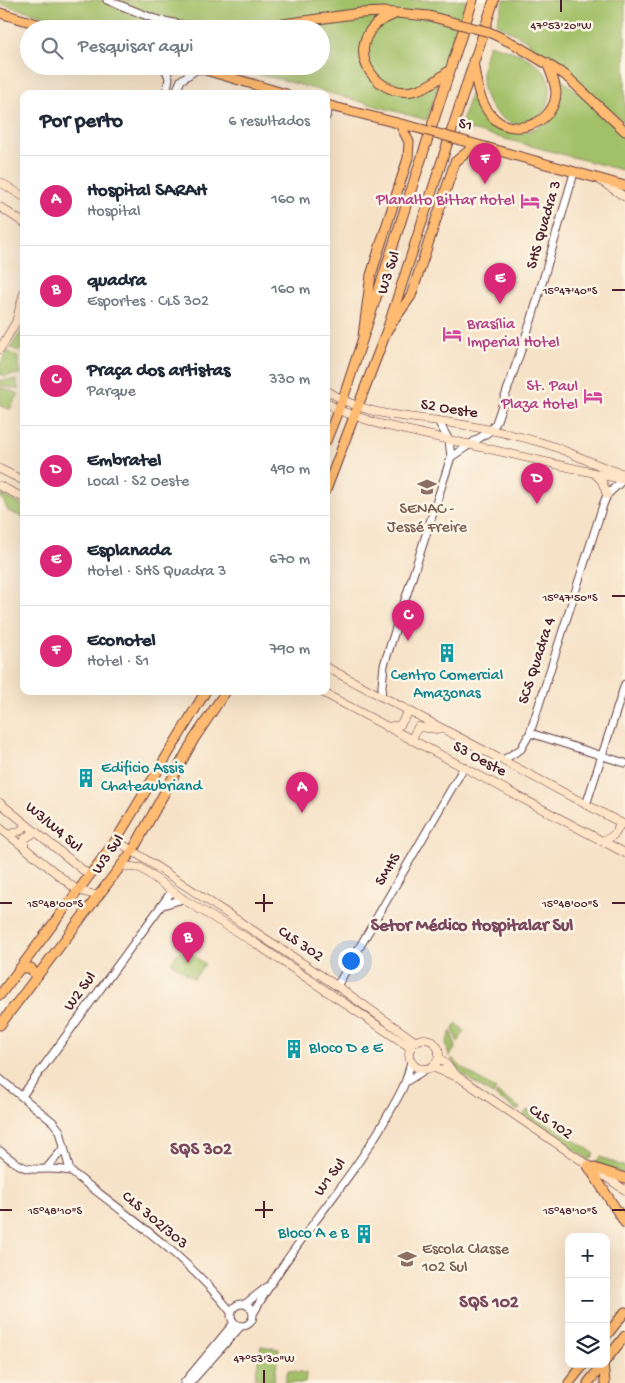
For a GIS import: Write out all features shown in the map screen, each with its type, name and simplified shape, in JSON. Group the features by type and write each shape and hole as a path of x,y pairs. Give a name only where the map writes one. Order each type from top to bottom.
{"main road":[{"name":"W3 Sul","path":"330,431 342,400 473,0"},
{"name":"W3 Sul","path":"330,480 387,330 494,0"},
{"path":"307,20 360,12 398,13 429,16 489,32 514,44 565,75 625,131"},
{"path":"0,13 24,20"},
{"path":"398,13 375,24 365,43 367,65 374,78 390,89 416,90 433,83 450,70"},
{"path":"473,61 476,84 485,107 492,117 501,124 513,128 527,127 538,122 552,108 556,93 553,76 546,63"},
{"path":"223,75 273,90"},
{"name":"S1","path":"330,106 625,186"},
{"path":"363,336 370,275 408,158 409,142 400,124"},
{"path":"387,330 411,296 455,162 476,145"},
{"path":"597,178 625,197"},
{"path":"2,187 20,195"},
{"path":"0,207 20,220"},
{"path":"0,349 16,322 20,307"},
{"name":"S2 Oeste","path":"330,392 342,400 384,415 438,421 544,443 624,478"},
{"name":"S2 Oeste","path":"330,405 355,417 594,473 624,478"},
{"path":"0,469 20,479"},
{"path":"594,473 602,481 607,495"},
{"path":"0,486 20,496"},
{"name":"S3 Oeste","path":"330,669 623,824"},
{"name":"W3 Sul","path":"0,995 116,840 204,695"},
{"name":"W3 Sul","path":"0,1025 133,850 194,739 223,695"},
{"name":"S3 Oeste","path":"327,695 623,852"},
{"path":"387,727 400,725 409,712"},
{"path":"411,740 418,727 447,730"},
{"path":"166,760 171,761 174,767 167,790"},
{"name":"W3/W4 Sul","path":"0,803 89,875"},
{"path":"10,835 22,830 25,824"},
{"path":"601,841 617,833 623,824"},
{"name":"W3/W4 Sul","path":"0,828 77,890 99,896"},
{"path":"24,847 25,838 36,832"},
{"name":"CLS 302","path":"116,840 337,986 413,1045"},
{"path":"623,852 625,842"},
{"name":"CLS 302","path":"121,866 140,868 183,899 413,1045"},
{"path":"170,874 172,891"},
{"path":"20,968 31,968 36,977"},
{"path":"423,1039 432,1042 439,1051 439,1057 429,1068 414,1065 411,1060 413,1045 423,1039"},
{"name":"CLS 102","path":"439,1057 460,1078 625,1190"},
{"name":"CLS 102","path":"429,1068 460,1078"},
{"path":"588,1166 625,1178"},
{"path":"588,1166 625,1223"},
{"path":"610,1331 625,1312"},
{"path":"610,1355 625,1336"},
{"path":"569,1383 581,1368"},
{"path":"588,1383 600,1368"},
{"path":"603,1368 605,1383"}],"street":[{"path":"107,0 160,20"},
{"path":"167,90 168,75"},
{"path":"177,90 181,80 187,75"},
{"name":"SHS Quadra 3","path":"490,431 501,408 532,318 574,173"},
{"path":"381,696 384,665 451,457 449,440 438,421"},
{"path":"451,457 490,431"},
{"name":"SCS Quadra 4","path":"503,760 521,749 530,733 607,495 624,478"},
{"path":"586,805 625,684"},
{"path":"530,733 625,763"},
{"name":"SMHS","path":"337,986 464,767"},
{"name":"W2 Sul","path":"22,1096 172,891"},
{"path":"163,905 183,899"},
{"name":"W1 Sul","path":"254,1314 269,1285 352,1173 407,1082 411,1060"},
{"name":"W1 Sul","path":"407,1082 429,1068"},
{"path":"0,1079 53,1122 60,1131 70,1171 29,1170 17,1165 0,1151"},
{"path":"46,1169 63,1149"},
{"name":"CLS 302/303","path":"70,1171 140,1225 217,1294 231,1312"},
{"name":"W1 Sul","path":"241,1304 269,1285"},
{"name":"CLS 302/303","path":"217,1294 241,1304"},
{"path":"184,1383 238,1325 248,1324 254,1314 251,1307 241,1304 231,1312 238,1325"},
{"path":"190,1383 238,1325"}],"green space":[{"path":"0,0 466,0 427,120 330,93 330,90 318,90 262,75 330,75 330,20 61,20 0,4"},
{"path":"504,0 625,0 625,123 523,38 496,24"},
{"path":"489,44 525,57 539,67 546,75 550,89 549,100 542,114 532,122 521,125 509,122 499,116 490,105 484,92 482,77 483,64"},
{"path":"558,77 581,94 625,136 625,171 460,127 473,86 480,108 492,123 507,131 523,132 538,127 550,116 557,99"},
{"path":"20,333 20,351 10,348"},
{"path":"7,351 18,357 20,374 4,376 0,374 0,365"},
{"path":"0,380 16,380 19,390 0,385"},
{"path":"0,387 19,394 10,409 0,406"},
{"path":"0,494 20,504 20,516 8,511"},
{"path":"183,947 205,964 194,979 171,962"},
{"path":"457,1023 464,1031 458,1043 453,1029"},
{"path":"451,1031 456,1047 449,1057 446,1043"},
{"path":"452,1058 461,1067 496,1090 493,1095 462,1073 453,1063"},
{"path":"497,1093 520,1108 518,1111 495,1096"},
{"path":"527,1110 594,1153 589,1160 560,1140 552,1131 524,1115"},
{"path":"600,1157 625,1167 625,1174 595,1163"},
{"path":"261,1346 279,1349 274,1381 255,1378"},
{"path":"288,1370 306,1373 305,1383 285,1383"}],"place":[{"name":"Econotel","path":"485,184"},
{"name":"Planalto Bittar Hotel","path":"530,201"},
{"name":"Esplanada","path":"500,304"},
{"name":"Brasília Imperial Hotel","path":"452,334"},
{"name":"St. Paul Plaza Hotel","path":"593,396"},
{"name":"SENAC - Jessé Freire","path":"427,487"},
{"name":"Embratel","path":"537,504"},
{"name":"Praça dos artistas","path":"408,641"},
{"name":"Centro Comercial Amazonas","path":"447,653"},
{"name":"Edificio Assis Chateaubriand","path":"86,778"},
{"name":"Hospital SARAH","path":"302,813"},
{"name":"quadra","path":"188,963"},
{"name":"Bloco D e E","path":"294,1049"},
{"name":"Bloco A e B","path":"364,1234"},
{"name":"Escola Classe 102 Sul","path":"407,1259"}],"district":[{"name":"Setor Médico Hospitalar Sul","path":"472,926"},
{"name":"SQS 302","path":"201,1150"},
{"name":"SQS 102","path":"489,1303"}]}
